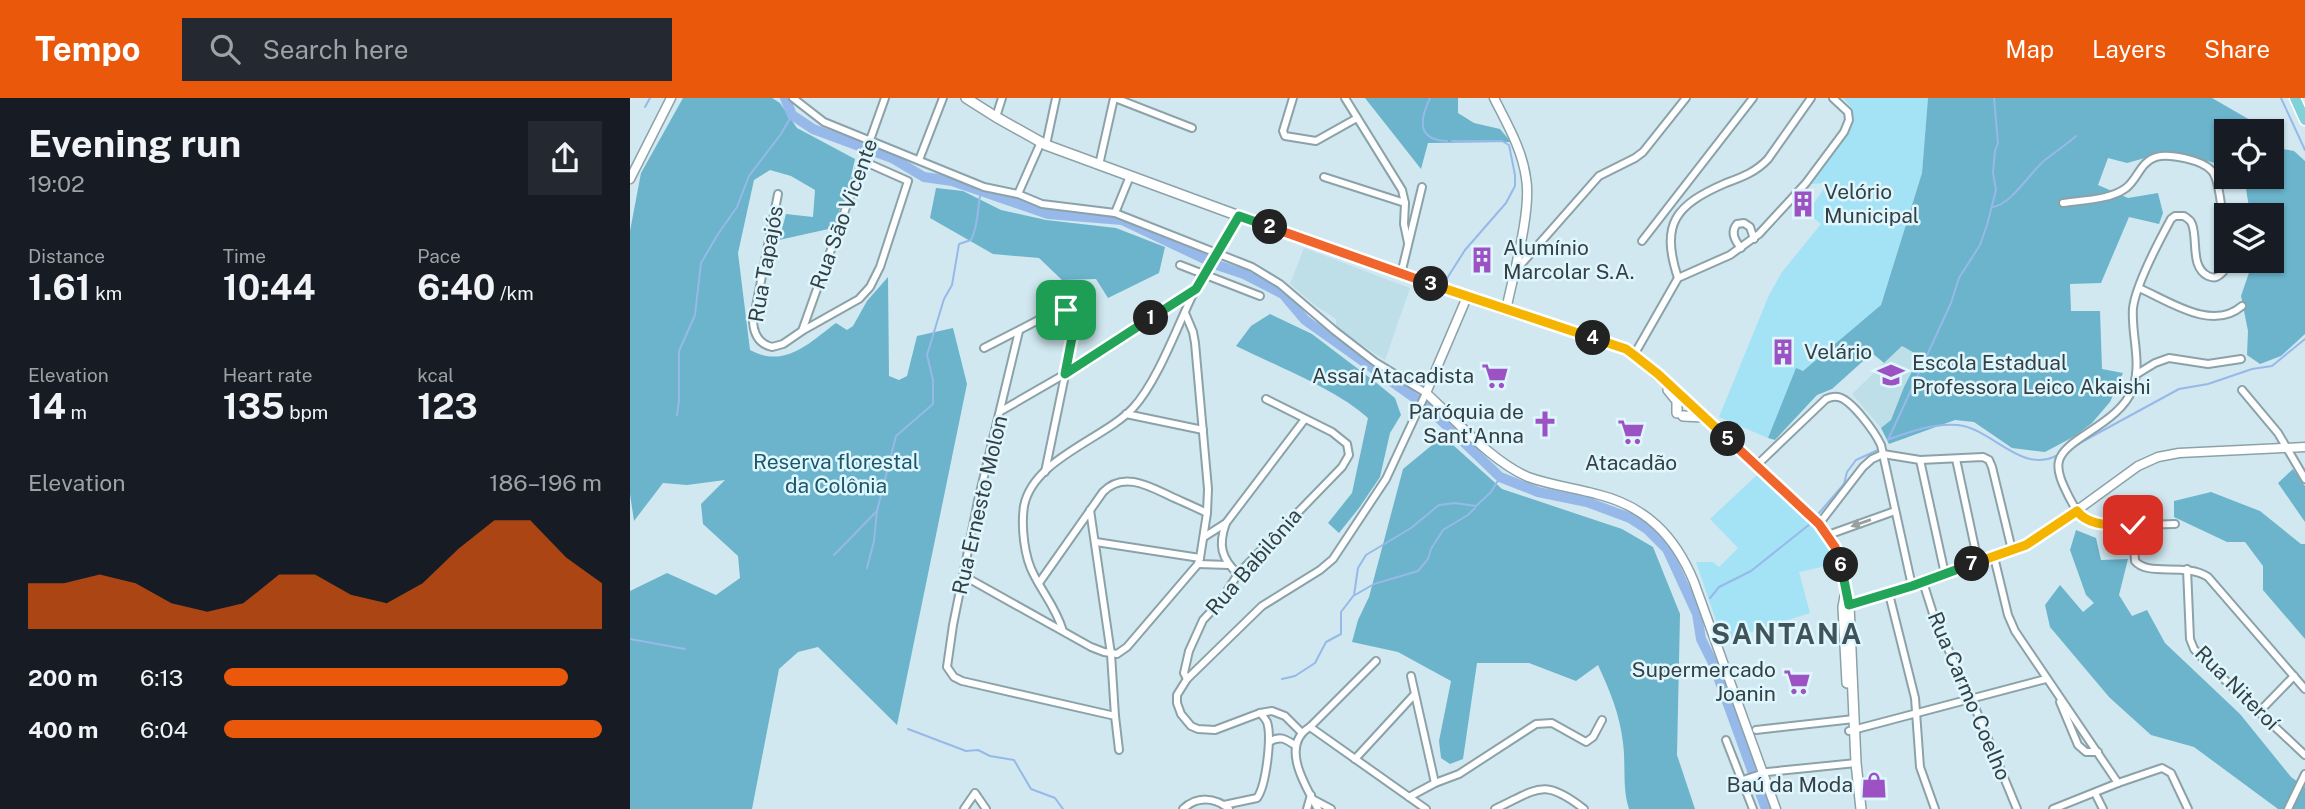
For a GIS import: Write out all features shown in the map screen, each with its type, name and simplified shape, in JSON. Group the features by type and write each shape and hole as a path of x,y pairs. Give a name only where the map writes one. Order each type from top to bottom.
{"highway":[{"path":"2294,98 2305,120"}],"main road":[{"path":"966,98 1043,144 1467,297 1626,349 1658,374 1819,524 1840,558 1846,591 1855,809"},
{"path":"977,98 997,115"},
{"path":"1658,374 1659,380 1677,401 1680,415 1704,417"},
{"path":"1854,764 1861,809"}],"street":[{"path":"630,179 671,98"},
{"path":"793,98 824,122 868,146 919,160 984,187 1018,194 1042,204 1115,213 1252,267 1280,284 1375,362 1425,395 1508,466 1528,477 1618,500 1652,520 1669,536 1694,582 1760,773 1776,809"},
{"name":"Rua São Vicente","path":"802,331 884,98"},
{"path":"919,160 943,98"},
{"path":"997,115 1002,98"},
{"path":"1018,194 1043,144 1056,98"},
{"path":"1099,165 1115,98 1192,128"},
{"path":"1293,98 1283,131 1285,136 1316,141 1357,118"},
{"path":"1345,98 1402,190 1405,203 1405,236 1409,245"},
{"path":"1494,98 1518,147 1528,195 1506,310"},
{"path":"1513,273 1599,176 1643,152 1686,98"},
{"path":"1642,241 1754,98"},
{"path":"1678,278 1670,235 1675,219 1685,207 1714,188 1760,168 1811,98"},
{"path":"1634,355 1678,278 1730,255 1754,240 1806,183 1848,126 1848,112 1833,98"},
{"path":"2063,203 2113,194 2125,189 2143,165 2157,157 2168,156 2208,167 2219,184 2225,252 2223,272 2219,277 2212,277 2201,270 2197,261 2192,224 2184,216 2171,219 2133,307 2137,373 2133,389 2112,417 2064,450 2059,460 2063,484 2084,519 2133,525 2175,524"},
{"name":"Rua Tapajós","path":"778,194 753,322 754,332 764,344 772,347 783,344 859,299 870,287 880,267 908,181 863,161"},
{"path":"1115,213 1130,176"},
{"path":"1324,177 1405,203"},
{"path":"1402,274 1422,187"},
{"path":"1676,199 1685,207"},
{"path":"1063,631 1055,608 1032,573 1027,553 1024,509 1029,490 1064,456 1126,414 1143,395 1196,289 1239,216"},
{"path":"1741,248 1734,236 1733,229 1737,224 1744,223 1750,227 1754,240"},
{"path":"1180,265 1260,296"},
{"path":"2139,288 2207,316 2224,315 2242,306"},
{"path":"1001,411 1065,374 1196,289"},
{"path":"1187,679 1262,606 1333,559 1400,453 1467,297"},
{"path":"984,348 1056,311 1066,310 1074,317 1075,327 1045,472"},
{"path":"964,576 1091,647 1111,654 1122,652 1199,561 1208,489 1195,343 1185,313"},
{"name":"Rua Ernesto Molon","path":"1019,331 978,500 947,667 954,677 1115,716"},
{"path":"2137,373 2169,358 2208,363 2241,359"},
{"path":"2242,390 2278,433 2305,479"},
{"path":"1757,466 1822,402 1835,396 1842,398 1875,433 1883,454 1912,586"},
{"path":"1238,574 1220,550 1226,523 1305,419 1266,399"},
{"path":"1126,414 1203,430"},
{"name":"Rua Babilônia","path":"1260,713 1215,730 1198,729 1186,720 1177,703 1180,687 1187,679 1185,669 1197,629 1220,602 1238,574 1348,459 1349,449 1343,440 1305,419"},
{"path":"1846,606 1889,594 2037,540 2138,466 2158,457 2179,453 2305,447"},
{"path":"1819,524 1865,464 1883,454 1920,460 1983,457 1991,463 2012,550"},
{"path":"1956,459 1978,562"},
{"path":"1920,460 1945,574"},
{"path":"1039,583 1108,486 1133,481 1150,486 1207,513"},
{"path":"1090,510 1111,654 1119,750"},
{"path":"1828,535 1895,511"},
{"path":"1204,537 1226,523"},
{"path":"2133,525 2137,565 2146,569 2187,569 2202,573 2217,585 2305,689"},
{"path":"1096,542 1229,565"},
{"path":"1994,557 2011,624 2118,783"},
{"name":"Rua Niteroí","path":"2187,569 2189,625 2194,649 2305,755"},
{"name":"Rua Carmo Coelho","path":"1923,582 1936,623 1971,698 2017,809"},
{"path":"1889,594 1918,712 1919,759 1935,809"},
{"path":"1318,809 1299,771 1296,746 1301,732 1310,727 1376,661"},
{"path":"1411,676 1435,783"},
{"path":"2260,711 2294,676"},
{"path":"1852,731 2046,678"},
{"path":"1355,759 1414,695"},
{"path":"2058,696 2078,745 2086,751 2098,752"},
{"path":"1250,809 1263,785 1269,742 1267,724 1260,713 1278,712 1301,732"},
{"path":"1756,730 1851,719"},
{"path":"1409,797 1459,774 1536,724 1552,723 1586,742 1593,737 1602,720"},
{"path":"1310,727 1426,809"},
{"path":"1269,742 1280,738 1296,746"},
{"path":"1726,740 1745,779 1753,809"},
{"path":"1745,779 1760,773 1854,764"},
{"path":"2053,809 2154,769 2165,768 2171,773 2188,809"},
{"path":"2288,809 2305,774"},
{"path":"1495,809 1532,792 1549,788 1564,794 1584,809"},
{"path":"964,809 972,794 976,793 986,809"},
{"path":"2095,793 2103,809"},
{"path":"1307,809 1312,797"},
{"path":"1312,797 1331,809"},
{"path":"1184,809 1199,799 1215,801 1227,807 1257,798"}],"shaded area":[{"path":"1843,98 1928,98 1922,173 1881,305 1803,371 1796,369 1768,438 1719,417 1769,295 1782,272 1821,224 1807,213 1828,183 1810,184 1853,122 1852,109"},
{"path":"1304,248 1410,288 1385,360 1336,328 1336,319 1290,284"},
{"name":"Escola Estadual Professora Leico Akaishi","path":"1902,346 1921,356 1904,387 1891,420 1881,428 1852,394"},
{"path":"1758,474 1826,540 1833,552 1835,564 1799,572 1810,613 1723,641 1696,562 1713,562 1719,567 1738,548 1710,519"}],"green space":[{"name":"Reserva florestal da Colônia","path":"683,98 772,98 780,103 797,128 855,159 833,228 779,240 786,214 813,217 815,190 791,176 770,170 754,180 738,253 750,350 774,357 785,355 806,345 836,323 847,330 853,326 867,301 888,277 889,376 899,380 907,376 917,336 953,328 967,384 897,725 818,647 798,652 779,669 752,809 630,809 630,591 667,573 716,595 740,578 738,556 703,524 701,504 725,480 687,485 663,483 634,521 630,494 630,231 641,173"},
{"path":"1365,98 1458,98 1458,113 1474,123 1500,129 1511,142 1428,143 1421,169"},
{"path":"1928,98 2212,98 2248,119 2214,119 2214,163 2170,151 2127,163 2108,158 2098,185 2128,198 2158,193 2163,213 2159,224 2129,217 2101,283 2070,284 2071,311 2100,311 2102,369 2123,373 2110,402 2092,423 2075,436 2045,452 2012,448 1974,422 1955,420 1889,444 1881,428 1891,420 1920,356 1902,346 1884,363 1872,353 1832,389 1817,395 1775,440 1768,438 1796,368 1803,371 1881,305 1922,173"},
{"path":"2284,149 2294,151 2305,161 2305,334 2281,356 2260,364 2247,355 2248,331 2241,296 2249,273 2284,273 2284,203 2248,203 2246,189 2284,189"},
{"path":"936,188 963,191 1001,210 1046,220 1116,228 1165,247 1159,273 1108,298 1096,279 1062,280 1039,258 993,254 930,218"},
{"path":"1270,314 1312,334 1374,381 1395,398 1401,415 1390,433 1380,477 1339,533 1328,523 1352,493 1368,418 1340,397 1236,346 1251,326"},
{"path":"1443,436 1502,489 1622,529 1653,547 1680,614 1677,755 1695,809 1629,809 1620,723 1598,665 1576,681 1529,663 1477,663 1463,759 1450,764 1441,758 1439,741 1451,681 1398,652 1352,642 1358,620 1369,597 1403,469"},
{"path":"2293,469 2305,486 2305,522 2278,483"},
{"path":"2211,492 2260,511 2301,544 2305,544 2305,639 2263,590 2263,566 2245,542 2227,542 2174,517 2174,501"},
{"path":"2076,530 2096,538 2101,560 2128,559 2119,595 2132,616 2147,610 2165,643 2240,714 2291,777 2305,787 2305,809 2278,809 2194,747 2151,735 2109,697 2050,627 2045,605 2060,585 2083,612 2094,603 2086,595 2070,550"}],"waterway":[{"path":"645,107 650,98"},
{"path":"785,98 792,115 813,129 892,158 924,177 952,181 1048,214 1122,220 1209,261"},
{"path":"1430,98 1424,113 1423,127 1430,137 1447,141"},
{"path":"1888,440 1951,303 1959,278 1980,245 1987,225 1996,190 1993,173 1998,143 1994,98"},
{"path":"2281,98 2305,150"},
{"path":"677,415 679,351 695,315 701,263 737,207 749,176 792,115"},
{"path":"1993,207 2007,200 2039,165 2076,136"},
{"path":"1446,280 1465,250 1506,203 1515,186 1509,145 1502,141 1452,141"},
{"path":"834,555 877,511 896,436 933,404 933,380 927,355 944,299 952,285 959,244 971,240 974,234 981,191"},
{"path":"1217,265 1244,274 1283,294 1305,320 1426,406 1500,477 1538,492 1587,502 1630,518 1647,529 1667,549 1697,614 1701,639 1713,663 1766,809"},
{"path":"2078,444 2179,389 2208,384 2252,369 2272,366 2305,339"},
{"path":"1411,395 1412,389"},
{"path":"1890,439 1932,426 1958,425 1971,428 2007,449 2032,459 2045,460 2058,455"},
{"path":"1819,513 1844,484 1847,472 1856,460 1878,450"},
{"path":"1282,679 1295,676 1315,663 1326,642 1341,634 1341,612 1354,595 1358,568 1366,555 1411,528 1439,505 1455,503 1476,506 1491,492 1500,477"},
{"path":"1355,595 1374,584 1418,571 1428,559 1443,530 1475,508"},
{"path":"867,568 874,541 877,511"},
{"path":"1710,598 1719,587 1751,571 1810,524"},
{"path":"1695,609 1698,606"},
{"path":"630,639 685,649"},
{"path":"908,729 966,751 978,750 990,756 1014,760 1031,789 1055,798 1063,809"}],"place":[{"name":"Velório Municipal","path":"1803,204"},
{"name":"Alumínio Marcolar S.A.","path":"1482,260"},
{"name":"Velário","path":"1783,352"},
{"name":"Escola Estadual Professora Leico Akaishi","path":"1891,375"},
{"name":"Assaí Atacadista","path":"1495,376"},
{"name":"Paróquia de Sant'Anna","path":"1545,424"},
{"name":"Atacadão","path":"1631,432"},
{"name":"Supermercado Joanin","path":"1797,682"},
{"name":"Baú da Moda","path":"1874,785"}],"district":[{"name":"SANTANA","path":"1787,634"}],"route":[{"path":"1066,310 1073,314 1075,327 1065,374 1196,289 1239,216 1467,297 1626,349 1658,374 1819,524 1840,558 1849,605 1889,594 2026,545 2077,511 2084,519 2092,522 2133,525"}]}
